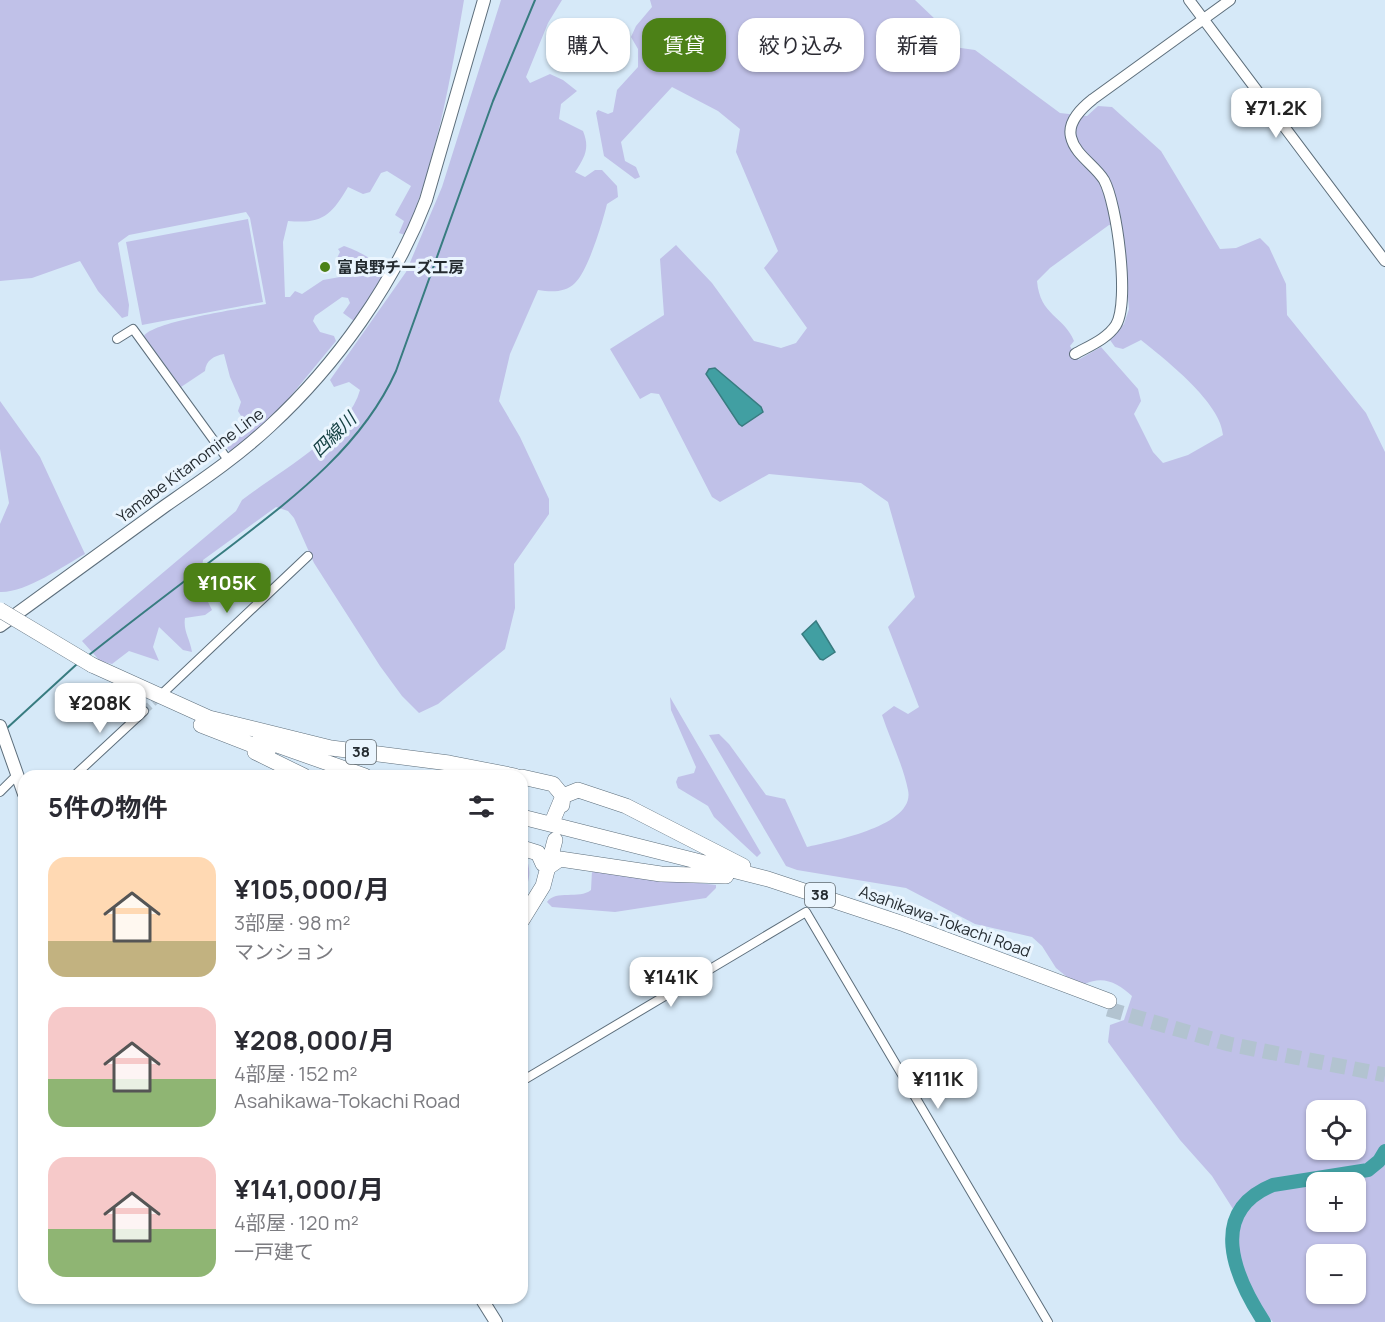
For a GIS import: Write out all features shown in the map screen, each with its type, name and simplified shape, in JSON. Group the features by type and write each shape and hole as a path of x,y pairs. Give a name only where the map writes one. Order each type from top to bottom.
{"highway":[{"name":"38","path":"0,610 90,667"},
{"name":"38","path":"0,618 150,702 347,770"},
{"name":"38","path":"207,722 324,770"},
{"name":"38","path":"207,722 331,748 449,763 485,770"},
{"path":"207,722 293,770"},
{"path":"528,778 553,784 563,796 557,820"},
{"name":"38","path":"563,796 578,790 626,806 768,879"},
{"name":"Asahikawa-Tokachi Road","path":"528,819 768,879 893,920 1109,1005 822,903 726,876 528,826"},
{"path":"528,910 538,894 552,839"},
{"path":"528,850 538,853 547,865"},
{"path":"528,900 547,865 560,859 661,874 726,876"}],"main road":[{"name":"Yamabe Kitanomine Line","path":"0,626 228,460 271,425 302,392 353,330 392,276 426,200 484,0"},
{"path":"0,726 17,775"},
{"path":"485,1304 496,1322"}],"street":[{"path":"1189,0 1385,261"},
{"path":"1075,354 1111,331 1117,322 1122,303 1116,225 1111,196 1104,180 1074,144 1071,137 1073,123 1077,114 1093,99 1230,0"},
{"path":"117,339 133,329 228,460"},
{"path":"164,692 308,556"},
{"path":"80,770 144,711"},
{"path":"0,792 17,775"},
{"path":"528,1077 806,912 1048,1322"}],"shaded area":[{"path":"0,0 464,0 448,89 434,149 405,235 399,233 404,221 395,215 411,186 387,171 381,173 370,192 363,194 348,187 336,205 324,216 309,221 288,221 283,242 285,297 290,297 295,291 302,294 323,280 340,277 345,268 337,258 340,252 338,249 344,246 380,266 386,276 354,321 343,313 350,303 348,298 342,297 315,316 313,321 320,332 334,336 336,341 271,420 231,453 219,438 225,434 236,439 245,433 243,419 238,411 241,402 230,377 224,354 211,359 205,371 181,387 144,336 151,330 181,320 266,304 250,218 246,212 129,235 118,243 129,305 128,316 122,318 98,291 80,261 32,278 0,281"},
{"path":"501,0 562,0 551,18 546,18 546,28 526,77 530,83 550,74 563,80 577,91 561,104 559,119 583,131 585,137 585,152 575,172 585,177 595,170 602,170 617,186 618,197 607,204 594,245 580,277 571,286 562,290 538,290 510,354 499,401 520,437 549,499 549,514 514,564 515,608 505,649 438,704 419,713 402,696 380,666 314,563 294,518 288,511 276,507 203,560 200,586 212,610 205,615 185,618 185,627 192,652 183,650 159,627 153,647 159,661 129,651 112,664 100,661 82,641 236,511 242,500 310,451 342,422 360,390 349,382 334,387 330,380 406,272 442,187"},
{"path":"650,0 915,0 934,18 876,18 876,72 960,72 960,48 975,50 1060,113 1087,116 1098,106 1112,107 1161,151 1220,249 1236,248 1260,238 1269,247 1286,284 1287,315 1366,413 1385,452 1385,1322 1273,1322 1259,1306 1240,1265 1233,1209 1212,1176 1180,1140 1108,1042 1110,1025 1124,1020 1132,996 1127,991 1104,980 1085,984 1067,977 1056,968 1042,946 1032,937 975,924 906,888 797,870 786,866 709,735 719,734 729,744 766,795 785,799 807,847 852,836 886,822 899,813 907,803 908,790 882,715 894,706 908,714 919,707 888,627 915,597 888,502 861,483 769,474 720,502 712,497 659,394 651,393 640,399 610,349 664,315 660,259 676,245 712,283 754,341 781,348 796,343 807,328 764,268 778,251 736,152 740,129 718,111 672,87 621,142 625,161 636,167 640,177 635,179 604,156 596,113 598,110 608,114 613,112 617,90 638,67 638,49 631,37 642,19 642,72 726,72 726,18 643,18 652,7","holes":["1109,225 1122,226 1129,309 1124,324 1110,340 1115,347 1123,349 1141,340 1164,359 1203,396 1213,409 1223,435 1188,455 1163,463 1153,452 1134,414 1141,401 1138,389 1101,347 1078,360 1070,346 1074,341 1070,333 1047,309 1039,293 1037,281 1050,268"]},
{"path":"248,219 263,302 142,325 126,242"},
{"path":"715,368 761,407 763,412 742,426 739,424 706,374 709,369"},
{"path":"0,401 40,457 85,554 33,584 0,592 0,524 9,503 0,449"},
{"path":"816,621 835,652 823,660 802,634"},
{"path":"670,697 761,853 757,857 714,817 708,806 678,788 676,782 678,777 694,773 696,767 671,710"},
{"path":"592,871 716,885 716,888 706,898 615,912 552,907 547,902 556,896 586,893 591,890"}],"waterway":[{"name":"四線川","path":"89,655 298,493 343,449 381,399 396,371 493,101 535,0"},
{"name":"四線川","path":"6,729 77,664"},
{"path":"1264,1322 1243,1285 1236,1266 1232,1246 1233,1228 1240,1211 1252,1197 1273,1185 1368,1170 1379,1161 1385,1151"}],"tunnel":[{"path":"144,711 162,694"},
{"path":"1108,1009 1229,1044 1385,1075"}],"place":[{"name":"富良野チーズ工房","path":"325,267"}]}
